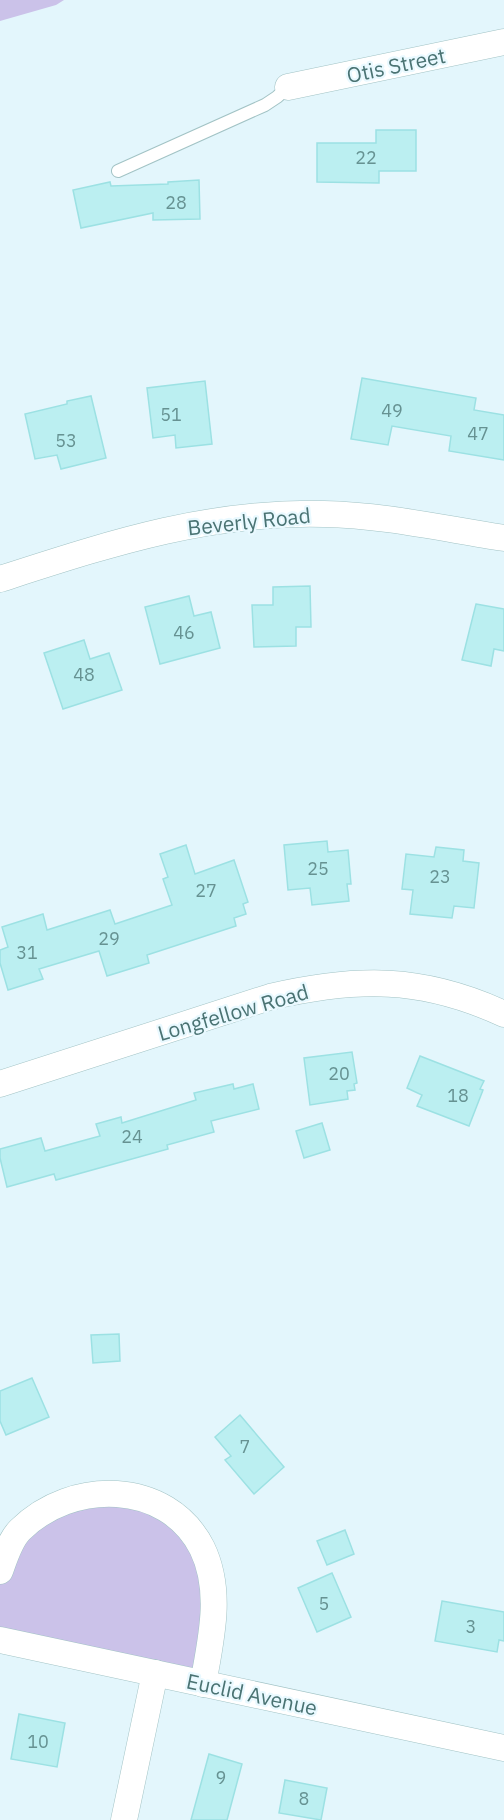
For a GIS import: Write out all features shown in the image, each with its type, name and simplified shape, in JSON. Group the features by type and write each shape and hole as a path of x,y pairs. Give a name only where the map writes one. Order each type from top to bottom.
{"street":[{"name":"Otis Street","path":"288,87 504,42"},
{"name":"Beverly Road","path":"0,579 148,534 238,517 345,515 504,538"},
{"name":"Longfellow Road","path":"0,1084 270,997 303,989 375,982 406,984 440,990 477,1001 504,1014"},
{"path":"0,1571 18,1532 38,1514 59,1503 84,1495 109,1492 135,1496 158,1504 192,1533 202,1549 209,1572 214,1599 213,1628 203,1684"},
{"name":"Euclid Avenue","path":"0,1640 504,1748"},
{"path":"124,1820 155,1673"}],"lane":[{"path":"118,171 265,105 288,87"}],"shaded area":[{"path":"0,0 64,0 56,5 0,21"},
{"path":"135,1496 202,1549 203,1684 0,1640 0,1571 38,1514"}],"building":[{"path":"376,130 416,130 416,171 379,171 379,183 317,182 317,143 376,143"},
{"path":"199,180 200,219 153,220 153,213 81,228 73,190 110,182 111,186 168,184 168,182"},
{"path":"362,378 476,398 474,410 504,415 504,460 449,451 451,436 392,426 388,445 351,439"},
{"path":"205,381 212,444 176,448 175,435 153,438 147,388"},
{"path":"91,396 106,458 61,469 57,455 35,459 25,414"},
{"path":"310,586 311,627 296,627 296,646 254,647 252,605 273,605 273,587"},
{"path":"189,596 194,616 211,612 220,648 160,664 145,607"},
{"path":"476,604 504,609 504,651 494,649 491,666 462,660"},
{"path":"84,640 90,659 109,653 122,690 63,709 44,653"},
{"path":"327,841 328,852 348,850 351,884 347,884 349,901 312,905 310,888 288,890 284,845"},
{"path":"186,845 195,874 234,860 248,902 243,904 246,914 234,918 236,926 147,955 149,963 107,976 99,951 39,969 43,979 8,990 0,963 0,950 8,947 2,927 43,914 47,930 110,910 115,924 172,905 163,879 168,877 160,854"},
{"path":"436,847 464,850 463,861 479,863 474,908 454,906 452,918 410,914 413,890 402,889 406,854 434,857"},
{"path":"352,1052 357,1083 354,1084 355,1090 347,1091 348,1099 310,1105 304,1058"},
{"path":"420,1056 484,1081 480,1089 483,1090 469,1126 417,1106 422,1095 407,1088"},
{"path":"233,1084 234,1089 253,1084 259,1109 211,1121 214,1132 167,1145 168,1149 56,1180 54,1174 7,1187 0,1149 41,1138 45,1151 100,1136 96,1124 121,1117 122,1123 196,1100 194,1093"},
{"path":"322,1123 330,1150 304,1158 296,1131"},
{"path":"119,1334 120,1361 93,1363 91,1335"},
{"path":"32,1378 49,1417 6,1435 0,1421 0,1391"},
{"path":"240,1415 284,1467 254,1494 225,1460 231,1456 215,1437"},
{"path":"345,1530 354,1554 327,1565 317,1541"},
{"path":"332,1573 351,1617 317,1632 298,1588"},
{"path":"442,1601 504,1612 504,1641 499,1640 497,1652 435,1641"},
{"path":"19,1714 65,1723 57,1767 11,1759"},
{"path":"209,1754 242,1764 227,1820 191,1820"},
{"path":"285,1780 327,1788 321,1820 279,1813"}]}
